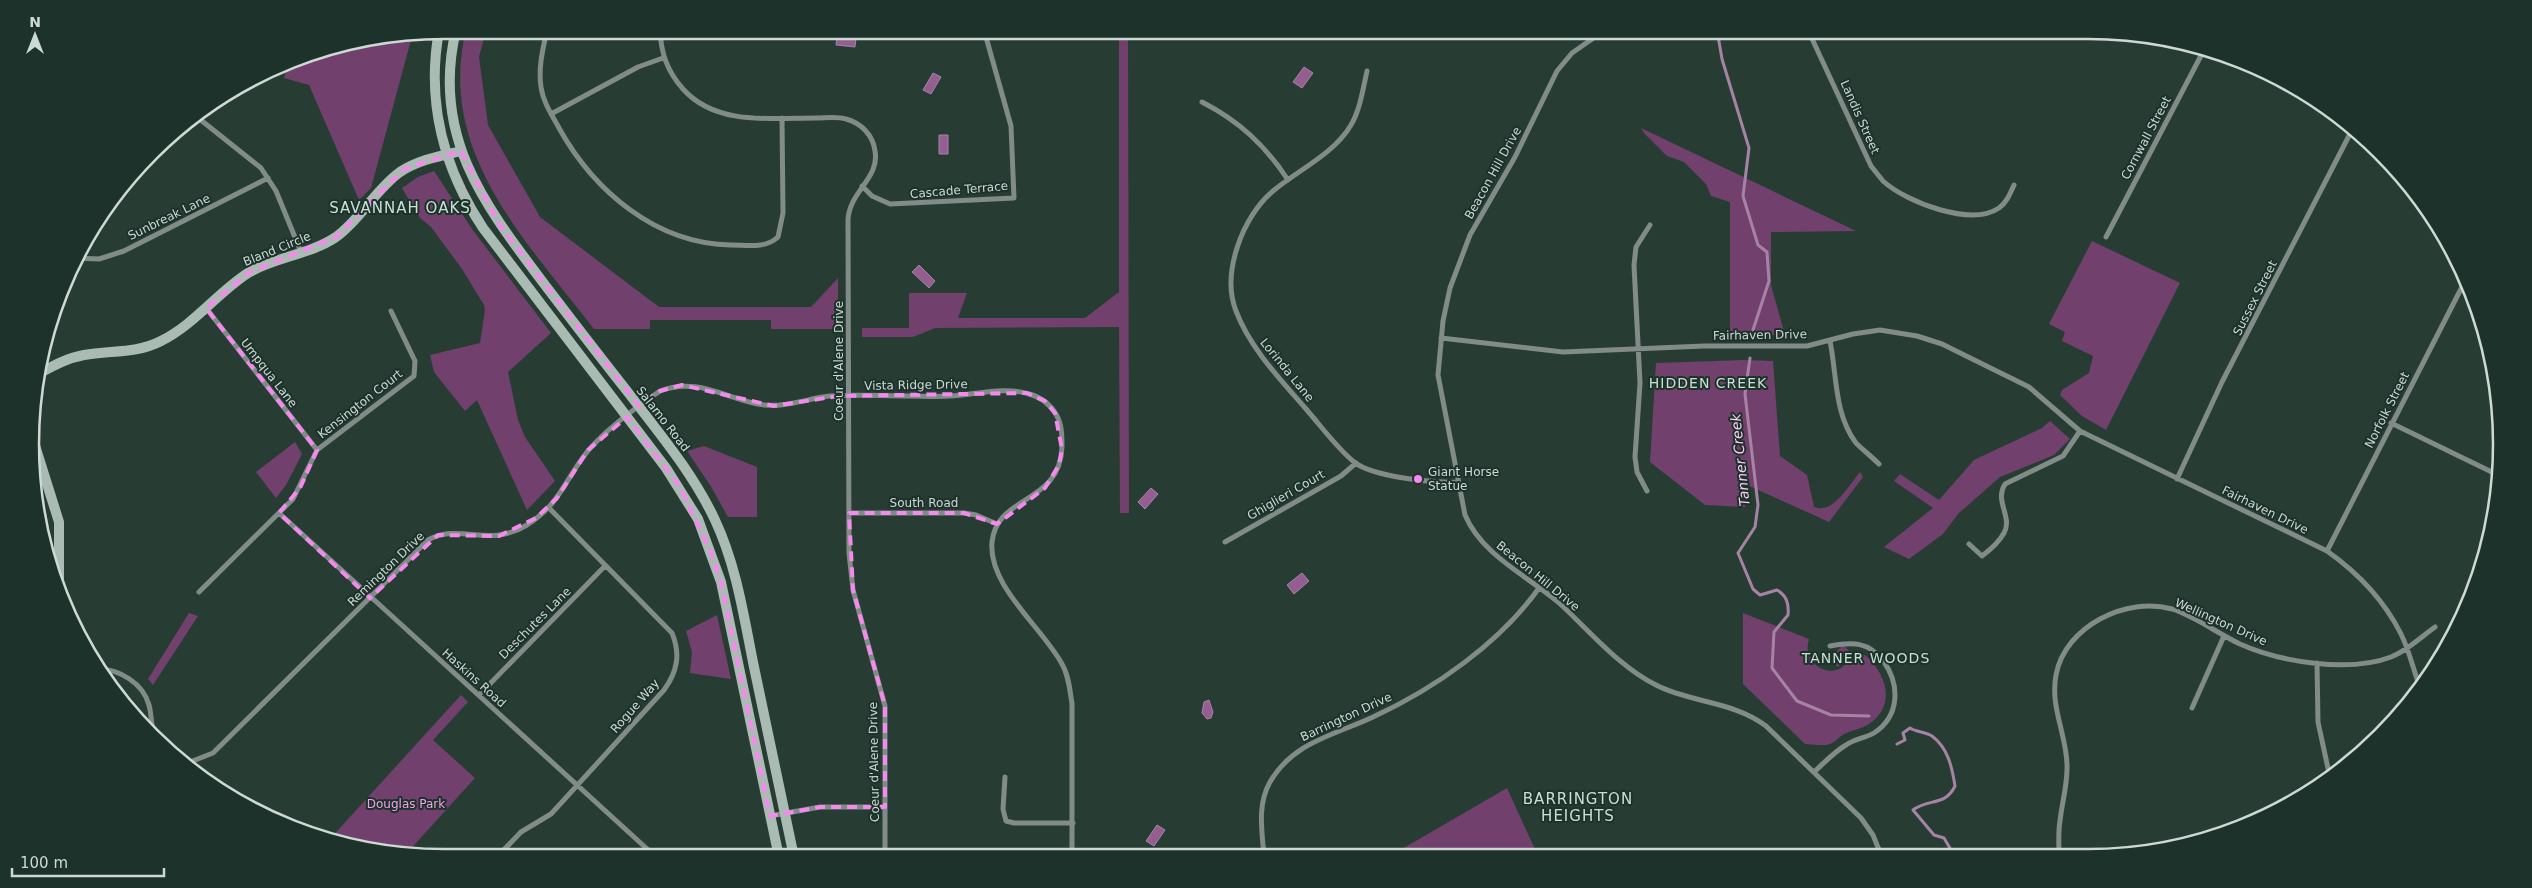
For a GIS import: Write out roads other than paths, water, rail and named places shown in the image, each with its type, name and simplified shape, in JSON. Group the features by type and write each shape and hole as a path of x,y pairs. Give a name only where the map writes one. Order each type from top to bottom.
{"main road":[{"path":"438,39 435,58 435,92 445,155 460,189 483,228 686,497 710,550 721,582 777,849"},
{"name":"Salamo Road","path":"455,39 451,69 453,120 461,151 479,192 499,224 678,458 703,497 729,554 792,849"},
{"name":"Bland Circle","path":"46,370 69,359 91,354 122,352 156,344 179,331 250,272 329,241 349,227 399,173 418,163 461,151"},
{"path":"40,460 59,522 59,570"}],"street":[{"path":"545,39 539,75 544,101 572,152 587,171 623,204 663,230 682,238 722,245 766,244 778,237 783,213 782,118"},
{"name":"Coeur d'Alene Drive","path":"661,39 663,58 686,92 710,109 742,117 843,118 863,128 874,145 876,160 870,178 862,186 849,208 848,219 849,553 853,590 884,706 885,849"},
{"name":"Cascade Terrace","path":"862,186 872,196 890,204 1014,198 1011,126 987,39"},
{"name":"Beacon Hill Drive","path":"1592,39 1572,53 1557,71 1515,157 1463,250 1448,292 1441,338 1439,385 1465,515 1475,533 1490,551 1539,588 1618,657 1654,685 1728,707 1757,720 1814,772 1870,829 1878,849"},
{"name":"Landis Street","path":"1812,39 1871,166 1884,181 1900,192 1938,209 1972,215 1997,209 2004,204 2014,185"},
{"name":"Cornwall Street","path":"2106,237 2201,55"},
{"path":"551,114 638,67 663,58"},
{"name":"Lorinda Lane","path":"1356,463 1258,352 1235,310 1233,269 1240,238 1271,192 1329,150 1351,125 1367,71"},
{"path":"1202,102 1221,111 1256,138 1288,180"},
{"path":"200,120 255,162 268,178 276,191 301,253"},
{"name":"Sussex Street","path":"2177,479 2222,382 2350,134"},
{"name":"Sunbreak Lane","path":"84,258 98,258 124,250 268,178"},
{"path":"1647,491 1637,472 1635,457 1640,383 1634,265 1636,247 1650,225"},
{"name":"Norfolk Street","path":"2327,551 2461,288"},
{"name":"Umpqua Lane","path":"206,308 317,450"},
{"name":"Kensington Court","path":"199,592 279,513 300,488 317,450 414,376 415,361 391,311"},
{"name":"Fairhaven Drive","path":"1441,338 1539,351 1563,352 1704,346 1807,346 1853,334 1880,330 1917,336 1933,341 2029,387 2080,431 2327,551 2364,581 2401,634 2417,680"},
{"path":"1830,341 1839,405 1846,425 1856,443 1879,464"},
{"name":"Vista Ridge Drive","path":"639,406 660,391 682,386 696,386 759,404 774,406 790,405 826,397 1027,393 1045,401 1060,422 1062,450 1059,465 1045,488 1009,510 997,524"},
{"name":"Remington Drive","path":"192,761 213,753 428,540 448,533 487,537 499,536 525,525 549,508 570,480 588,450 639,406"},
{"path":"2391,423 2492,472"},
{"path":"1969,544 1982,556 1990,550 2004,534 2006,527 2001,498 2005,484 2063,456 2080,431"},
{"path":"1356,463 1402,478 1430,482 1457,482"},
{"name":"Ghiglieri Court","path":"1225,542 1341,476 1356,463"},
{"name":"Rogue Way","path":"505,849 521,832 551,814 664,690 677,667 677,648 672,633 549,508"},
{"name":"Haskins Road","path":"279,513 647,849"},
{"name":"South Road","path":"849,513 964,513 976,515 997,524"},
{"path":"997,524 992,541 996,569 1025,614 1058,658 1068,682 1072,704 1072,849"},
{"name":"Deschutes Lane","path":"479,695 606,566"},
{"name":"Barrington Drive","path":"1263,849 1261,818 1263,805 1270,783 1284,762 1311,742 1373,717 1427,687 1479,651 1502,632 1539,588"},
{"name":"Wellington Drive","path":"2059,849 2060,822 2068,767 2066,749 2055,710 2056,674 2062,659 2076,638 2100,619 2116,611 2133,607 2172,609 2224,636 2280,658 2317,663 2368,663 2392,657 2406,648"},
{"path":"2406,648 2435,627"},
{"path":"2192,708 2224,636"},
{"path":"1814,772 1848,743 1878,730 1887,720 1895,700 1892,675 1881,657 1869,646 1854,642 1830,646"},
{"path":"2317,663 2318,722 2328,770"},
{"path":"108,671 118,673 140,688 148,702 152,726"},
{"path":"1005,777 1003,809 1006,821 1014,823 1072,823"},
{"path":"770,816 820,807 885,807"}],"waterway":[{"name":"Tanner Creek","path":"1719,39 1722,59 1749,148 1743,196 1758,245 1767,252 1769,281 1753,330"},
{"name":"Tanner Creek","path":"1750,358 1745,394 1758,505 1755,527 1738,553 1753,589 1760,595 1777,590 1783,595 1788,604 1788,615 1774,632 1772,668 1797,701 1831,715 1869,716"},
{"name":"Tanner Creek","path":"1897,744 1905,740 1903,733 1910,728 1932,736 1946,752 1951,765 1955,786 1951,793 1941,800 1924,804 1913,810 1934,835 1944,838 1950,849"}],"place":[{"name":"Giant Horse Statue","path":"1418,479"}],"district":[{"name":"SAVANNAH OAKS","path":"400,208"},
{"name":"HIDDEN CREEK","path":"1708,383"},
{"name":"TANNER WOODS","path":"1866,658"},
{"name":"BARRINGTON HEIGHTS","path":"1578,808"}],"park label":[{"name":"Douglas Park","path":"406,804"}]}
